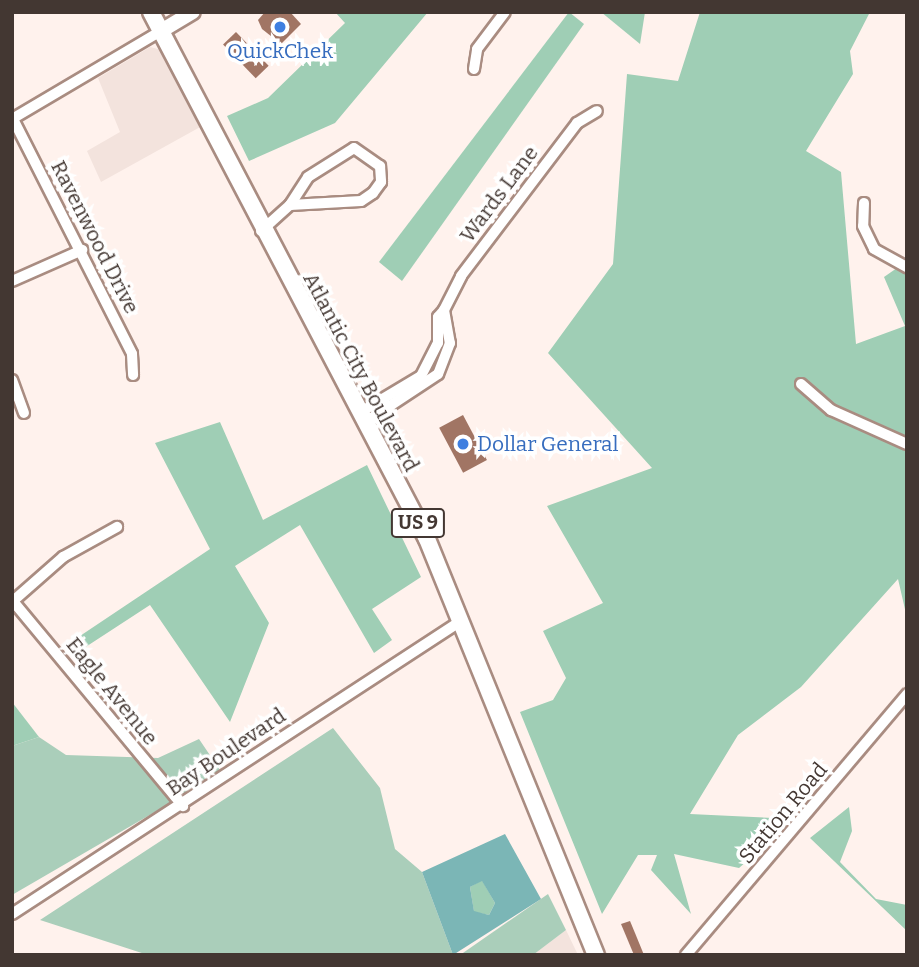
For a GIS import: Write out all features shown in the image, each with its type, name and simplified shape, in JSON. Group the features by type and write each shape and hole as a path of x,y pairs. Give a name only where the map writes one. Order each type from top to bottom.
{"highway":[{"name":"Atlantic City Boulevard","path":"151,12 261,231 427,539 596,955"}],"main road":[{"path":"161,31 193,12"}],"street":[{"path":"474,69 477,49 505,12"},
{"path":"12,119 161,31"},
{"name":"Wards Lane","path":"361,418 421,376 438,343 438,317 460,276 569,133 597,111"},
{"name":"Ravenwood Drive","path":"12,119 82,250 132,354 133,375"},
{"path":"261,231 290,205 296,188 342,152 364,150 380,166 381,183 361,201 290,205"},
{"path":"864,203 863,226 874,249 907,267"},
{"path":"12,281 82,250"},
{"path":"12,380 24,413"},
{"path":"801,384 831,410 907,444"},
{"path":"13,601 62,557 117,527"},
{"name":"Eagle Avenue","path":"13,601 183,806"},
{"name":"Bay Boulevard","path":"12,914 183,806 361,682 461,621"},
{"name":"Station Road","path":"686,955 907,694"}],"shaded area":[{"path":"150,47 162,50 202,126 101,182 87,151 120,132 98,78"},
{"path":"566,930 578,955 533,955"}],"green space":[{"path":"335,12 428,12 335,123 249,161 227,116 268,98 345,23"},
{"path":"569,12 584,24 402,281 379,262"},
{"path":"601,12 645,12 640,44"},
{"path":"700,12 870,12 850,51 853,74 806,151 841,172 856,344 905,326 884,277 907,261 907,618 898,579 801,687 738,735 690,814 795,819 739,868 674,854 691,914 651,870 657,855 638,855 602,914 520,712 553,700 566,678 543,631 603,603 547,506 652,468 548,353 613,264 627,74 678,81"},
{"path":"220,422 263,520 367,465 421,577 372,609 392,640 374,653 300,525 235,566 269,623 230,722 150,605 81,650 71,642 210,549 155,443"},
{"path":"12,702 39,737 12,746"},
{"path":"333,728 380,788 395,849 422,872 453,955 148,955 40,920"},
{"path":"39,737 66,755 158,758 199,739 222,773 12,895 12,746"},
{"path":"849,807 852,831 840,862 876,899 907,905 907,931 810,838"},
{"path":"482,880 495,903 489,915 474,912 470,887"},
{"path":"548,894 566,930 533,955 460,955"}],"water":[{"path":"505,834 541,899 453,955 422,872","holes":["482,881 495,903 489,915 474,911 470,887"]}],"building":[{"name":"QuickChek","path":"265,12 290,12 301,24 281,44 262,29 258,20"},
{"name":"QuickChek","path":"236,32 269,66 256,78 223,45"},
{"name":"Dollar General","path":"463,415 487,460 463,473 439,428"},
{"path":"630,921 644,955 634,955 621,924"}],"place":[{"name":"QuickChek","path":"280,27"},
{"name":"Dollar General","path":"463,444"}]}
